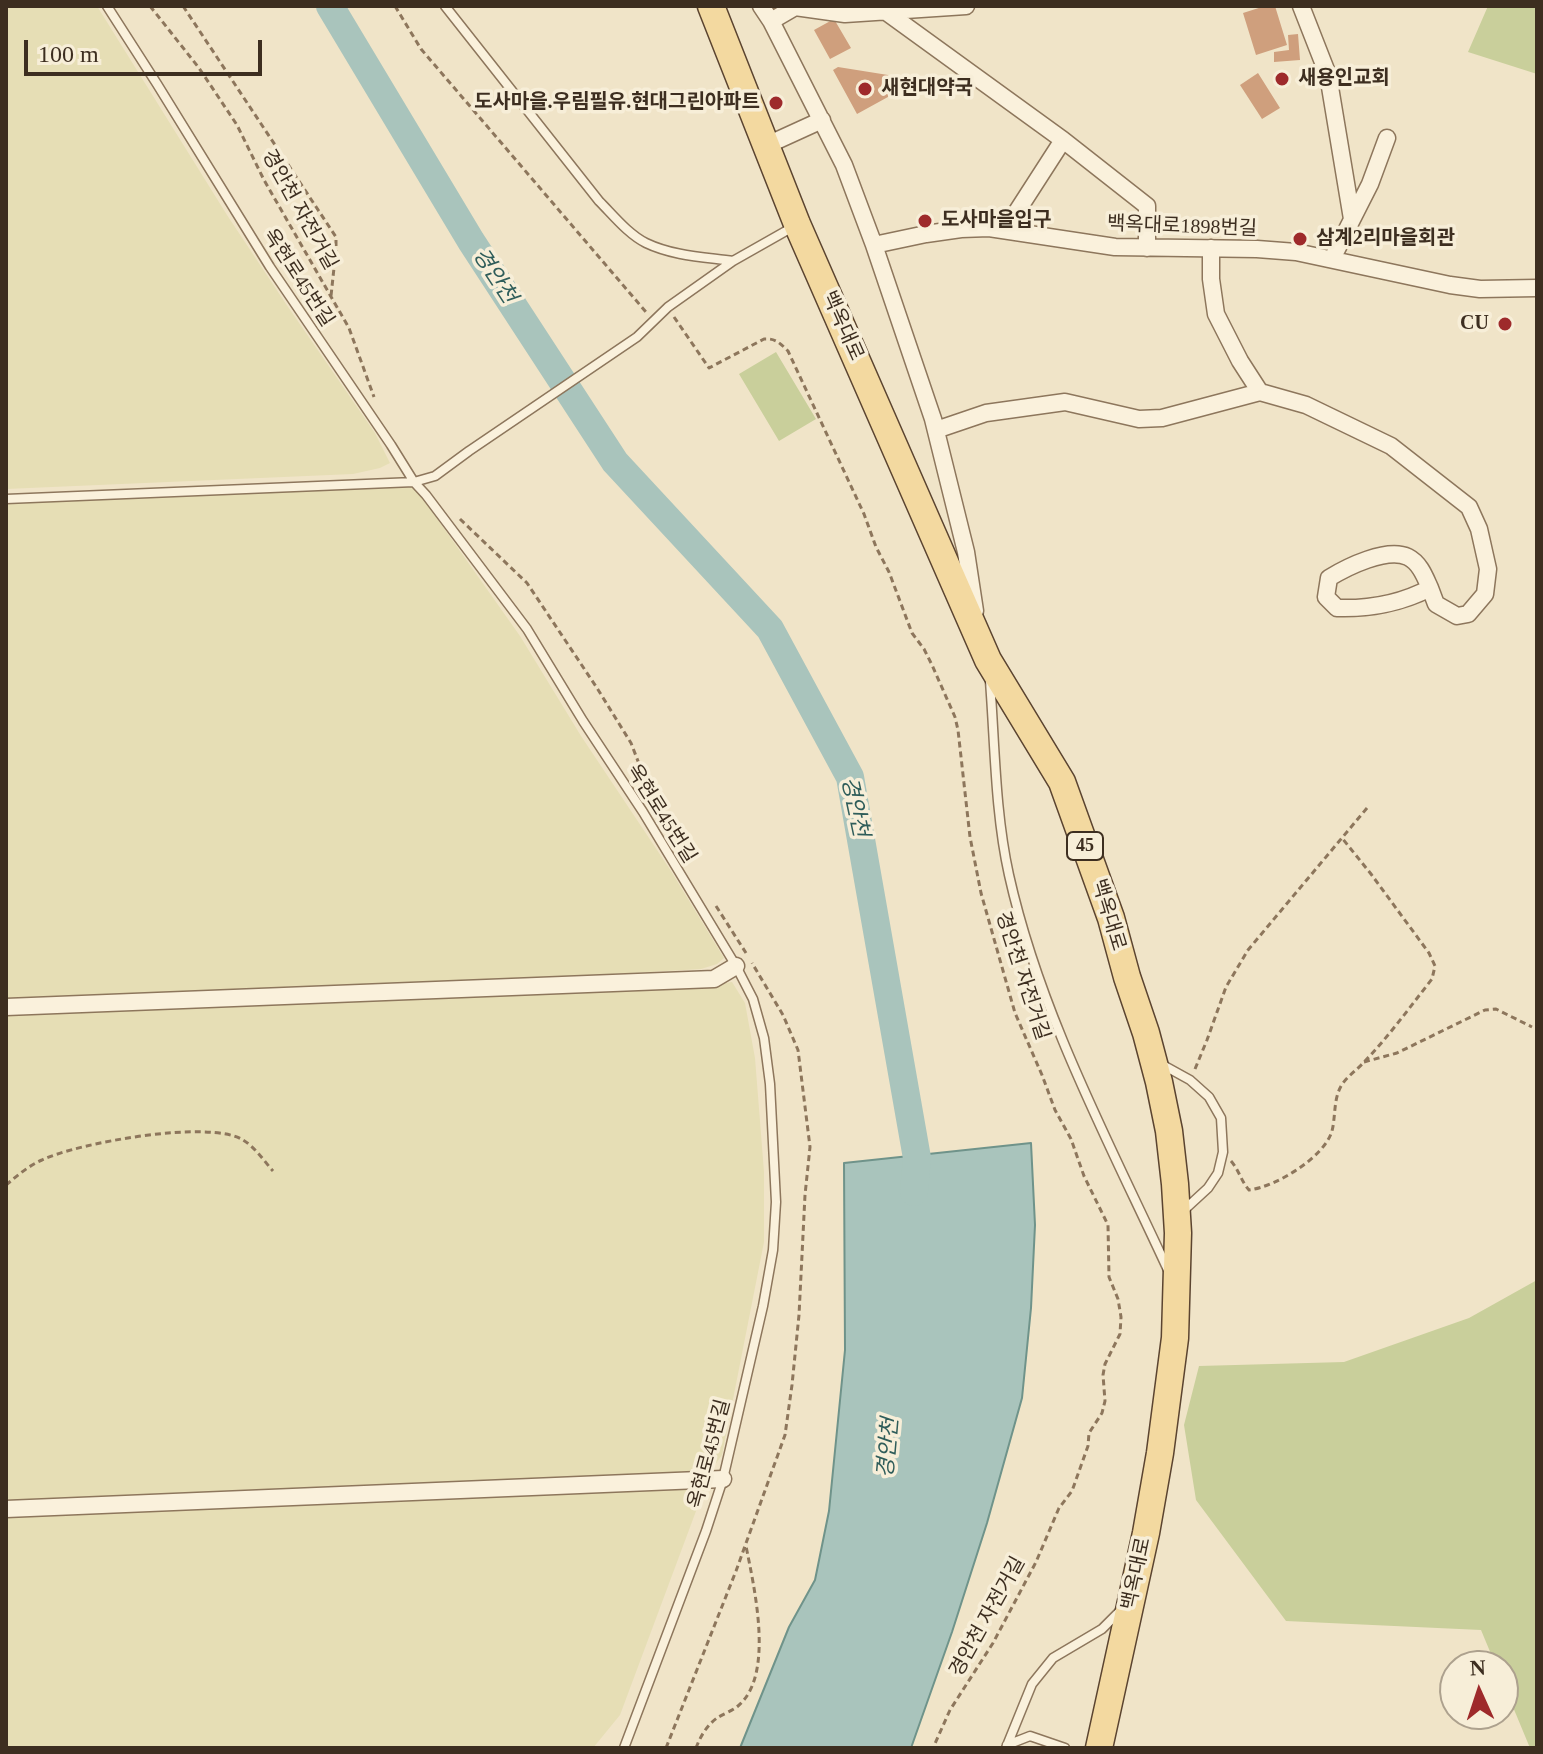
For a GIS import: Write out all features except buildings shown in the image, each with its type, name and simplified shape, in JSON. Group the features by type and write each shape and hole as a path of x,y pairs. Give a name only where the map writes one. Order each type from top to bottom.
{"main road":[{"name":"백옥대로","path":"711,6 797,224 984,650 1062,782 1111,918 1153,1060 1169,1131 1177,1217 1175,1338 1146,1533 1099,1748"}],"street":[{"path":"761,6 844,165 874,245 936,430 966,552 984,650"},
{"path":"771,21 795,7 845,14 966,6"},
{"path":"1301,6 1328,75 1352,219"},
{"path":"885,11 1063,140 1147,206 1147,248"},
{"path":"765,146 822,120"},
{"path":"1332,259 1370,184 1387,138"},
{"path":"1005,230 1063,140"},
{"name":"백옥대로1898번길","path":"874,245 961,229 989,228 1085,244 1296,252 1480,289 1537,288"},
{"path":"1211,248 1216,314 1260,392"},
{"path":"936,430 986,413 1065,402 1139,419 1162,418 1260,392 1306,405 1391,446 1469,507 1479,529 1488,569 1485,594 1468,614 1457,616 1436,604 1430,588 1423,572 1409,558 1393,554 1352,565 1329,578 1326,597 1337,608 1354,608 1415,596 1430,588"},
{"path":"6,1007 714,979 736,966"},
{"path":"6,1509 723,1479"}],"lane":[{"name":"옥현로45번길","path":"107,6 270,267 414,482 527,629 643,812 753,999 764,1038 770,1084 776,1202 773,1250 723,1479 624,1748"},
{"path":"445,6 599,201 626,228 645,243 677,254 733,261"},
{"path":"6,499 414,482 435,476 637,337 668,307 733,261 797,224"},
{"path":"984,650 1002,832 1009,876 1022,921 1046,1000 1067,1051 1177,1289"},
{"path":"1153,1060 1190,1080 1209,1097 1221,1118 1223,1152 1218,1173 1208,1188 1177,1217"},
{"path":"1007,1747 1032,1684 1053,1658 1102,1629 1131,1600"},
{"path":"1007,1747 1030,1736 1065,1748"}],"path":[{"name":"경안천 자전거길","path":"150,6 199,68 237,125 264,180 349,328 375,401"},
{"path":"183,6 336,237 331,296"},
{"path":"395,6 421,49 654,321"},
{"name":"경안천 자전거길","path":"668,307 709,368 764,339 772,338 788,351 864,514 912,633 924,649 955,717 978,881 1015,1013 1108,1225 1109,1277 1121,1317 1120,1334 1105,1364 1102,1413 1089,1433 1088,1446 1072,1491 1059,1508 1036,1562 993,1643 950,1710 933,1748"},
{"path":"1190,1080 1226,987 1248,950 1367,808"},
{"path":"1223,1152 1236,1166 1241,1181 1249,1190 1264,1188 1317,1155 1328,1142 1337,1092 1432,979 1435,966 1421,942 1342,838"},
{"path":"1364,1062 1397,1053 1485,1010 1496,1009 1532,1027"},
{"path":"6,1185 41,1160 73,1148 132,1137 189,1133 217,1133 242,1139 273,1171"},
{"path":"666,1748 745,1545 758,1608 758,1668 753,1686 739,1705 714,1720 696,1748"}],"shaded area":[{"path":"6,6 97,6 227,215 375,433 390,463 353,474 6,489"},
{"path":"411,485 520,636 724,958 701,969 6,1002 6,502"},
{"path":"732,982 745,1003 755,1058 764,1172 764,1242 722,1455 711,1470 6,1504 6,1014 704,986"},
{"path":"705,1487 620,1715 593,1748 6,1748 6,1514"}],"green space":[{"path":"1488,6 1537,6 1537,74 1468,52"},
{"path":"776,352 816,419 779,441 739,374"},
{"path":"1537,1280 1537,1748 1530,1748 1519,1722 1519,1650 1489,1650 1481,1630 1286,1621 1196,1500 1184,1425 1199,1366 1344,1362 1469,1318"}],"water":[{"path":"1031,1143 1035,1225 1022,1398 987,1523 911,1748 740,1748 789,1627 815,1580 829,1511 845,1350 844,1163"}],"waterway":[{"name":"경안천","path":"330,6 471,241 615,462 770,629 850,777 917,1158 914,1192"}],"place":[{"name":"새용인교회","path":"1282,79"},
{"name":"새현대약국","path":"865,89"},
{"name":"도사마을.우림필유.현대그린아파트","path":"776,103"},
{"name":"도사마을입구","path":"925,221"},
{"name":"삼계2리마을회관","path":"1300,239"},
{"name":"CU","path":"1505,324"}]}
